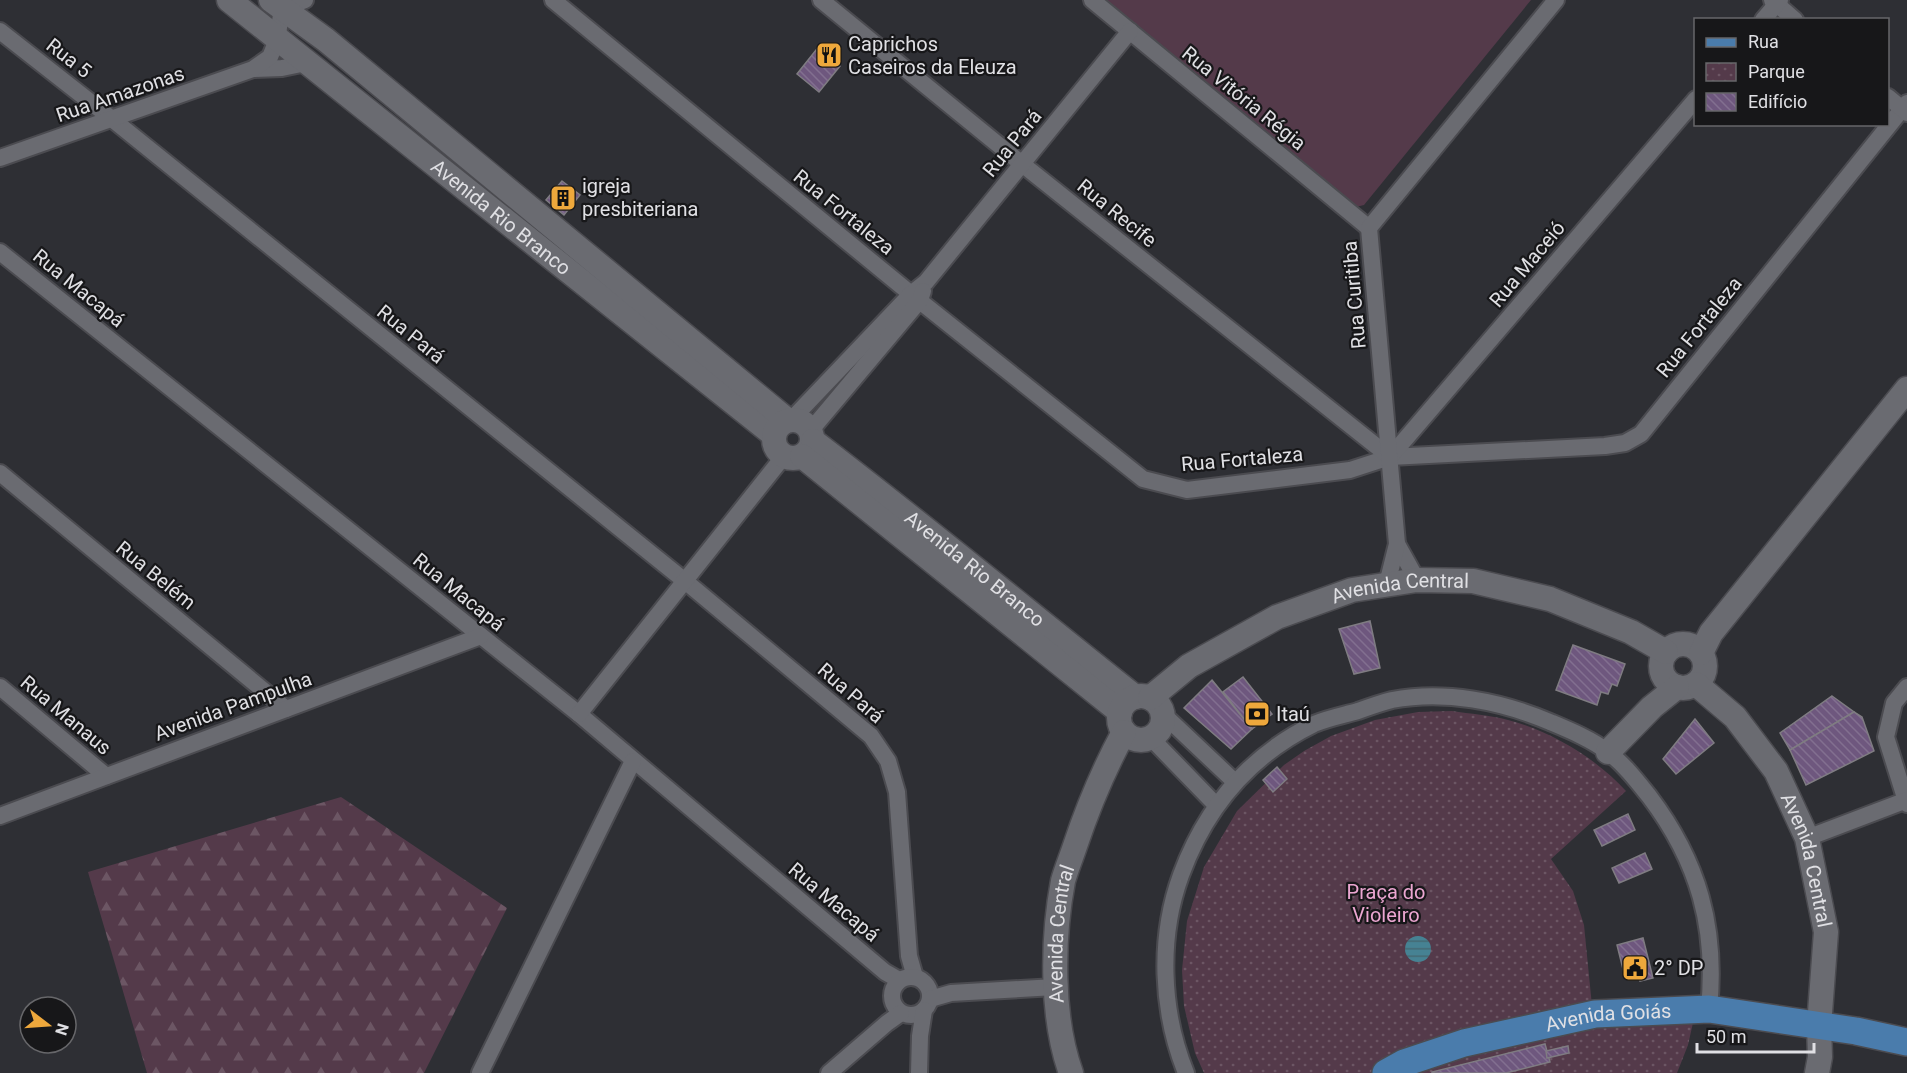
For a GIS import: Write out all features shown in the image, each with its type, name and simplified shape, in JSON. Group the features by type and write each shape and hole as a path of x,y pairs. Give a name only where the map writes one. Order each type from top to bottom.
{"main road":[{"name":"Avenida Goiás","path":"1386,1073 1404,1063 1464,1042 1595,1014 1708,1009 1856,1031 1907,1042"}],"street":[{"name":"Avenida Rio Branco","path":"229,0 306,63 795,437 898,506 1138,711 1236,782"},
{"path":"277,40 276,4 305,0"},
{"name":"Rua Fortaleza","path":"553,0 1143,479 1187,490 1350,470 1390,457 1605,446 1625,443 1641,434 1905,108"},
{"name":"Rua Recife","path":"820,0 1390,457"},
{"name":"Rua Vitória Régia","path":"1092,0 1369,228"},
{"name":"Rua Curitiba","path":"1387,584 1397,544 1369,228 1556,0"},
{"path":"1764,18 1776,1 1793,18"},
{"name":"Avenida Rio Branco","path":"276,4 326,40 795,437"},
{"name":"Rua Pará","path":"579,714 685,581 795,437 829,407 926,282 1130,31"},
{"name":"Rua 5","path":"0,32 112,119"},
{"name":"Rua Amazonas","path":"0,158 253,69 270,57 277,40"},
{"name":"Rua Amazonas","path":"253,69 282,68 306,63"},
{"path":"1889,98 1905,108"},
{"name":"Rua Maceió","path":"1390,457 1694,100"},
{"name":"Rua Pará","path":"112,119 685,581 871,736 888,761 897,792 909,956 908,993 920,1036 919,1073"},
{"name":"Rua Macapá","path":"0,252 579,714 908,993"},
{"name":"Rua Pará","path":"795,437 815,396 916,297"},
{"path":"1679,683 1661,665 1666,652 1677,645 1701,644 1907,389"},
{"path":"815,396 829,407"},
{"name":"Rua Belém","path":"0,473 286,709"},
{"name":"Rua Curitiba","path":"1397,544 1416,580"},
{"name":"Avenida Central","path":"1071,1073 1064,1054 1055,987 1058,922 1064,880 1105,768 1138,711 1189,666 1277,617 1352,590 1416,580 1473,581 1550,599 1631,632 1666,652"},
{"name":"Avenida Pampulha","path":"0,816 481,636"},
{"path":"1608,752 1679,683 1702,677 1705,669 1701,644"},
{"name":"Avenida Central","path":"1679,683 1735,717 1776,771 1807,838 1826,932 1819,1026 1820,1057 1816,1073"},
{"name":"Rua Manaus","path":"0,687 106,776"},
{"path":"1807,838 1906,801 1886,737 1894,703 1907,687"},
{"path":"1186,1073 1168,1009 1165,971 1173,898 1190,852 1216,805 1236,782 1272,749 1316,723 1392,700 1441,697 1485,701 1531,714 1570,730 1608,752 1636,779 1664,816 1691,868 1704,904 1710,940 1712,981 1708,1009"},
{"path":"1138,711 1136,740 1151,738 1216,805"},
{"path":"480,1073 633,760"},
{"path":"829,1073 887,1023 908,993 1055,987"}],"green space":[{"path":"1105,0 1531,0 1364,205 1356,207"},
{"name":"Praça do Violeiro","path":"1452,711 1501,718 1540,731 1587,757 1626,791 1551,859 1573,891 1584,925 1592,1006 1697,1005 1688,1045 1677,1073 1204,1073 1195,1053 1184,1006 1182,970 1187,921 1204,867 1237,811 1284,765 1331,736 1375,720 1418,712"},
{"path":"341,797 507,908 424,1073 147,1073 88,872"}],"water":[{"path":"1418,936 1428,939 1431,949 1428,959 1418,962 1408,959 1405,949 1408,939"}],"building":[{"path":"820,45 827,51 825,53 840,66 819,92 797,74"},
{"name":"igreja presbiteriana","path":"562,181 580,195 564,215 546,200"},
{"path":"1370,621 1380,668 1354,674 1339,629"},
{"path":"1573,645 1625,664 1617,686 1612,684 1608,694 1601,692 1597,705 1556,690"},
{"path":"1243,677 1272,714 1252,729 1223,692"},
{"path":"1212,680 1252,729 1231,749 1184,708"},
{"path":"1832,696 1854,712 1790,750 1780,733"},
{"path":"1854,712 1862,717 1874,751 1806,785 1790,750"},
{"path":"1695,719 1714,743 1676,774 1663,759"},
{"path":"1277,767 1287,779 1273,792 1263,780"},
{"path":"1628,814 1635,830 1602,846 1594,830"},
{"path":"1645,853 1652,869 1619,883 1612,868"},
{"path":"1643,938 1653,978 1640,981 1638,974 1625,977 1617,945"},
{"path":"1545,1044 1550,1062 1506,1073 1432,1073 1432,1072"},
{"path":"1568,1046 1569,1053 1547,1058 1546,1051"}],"place":[{"name":"Caprichos Caseiros da Eleuza","path":"829,55"},
{"name":"igreja presbiteriana","path":"563,198"},
{"name":"Itaú","path":"1257,714"},
{"name":"2° DP","path":"1635,968"}]}
